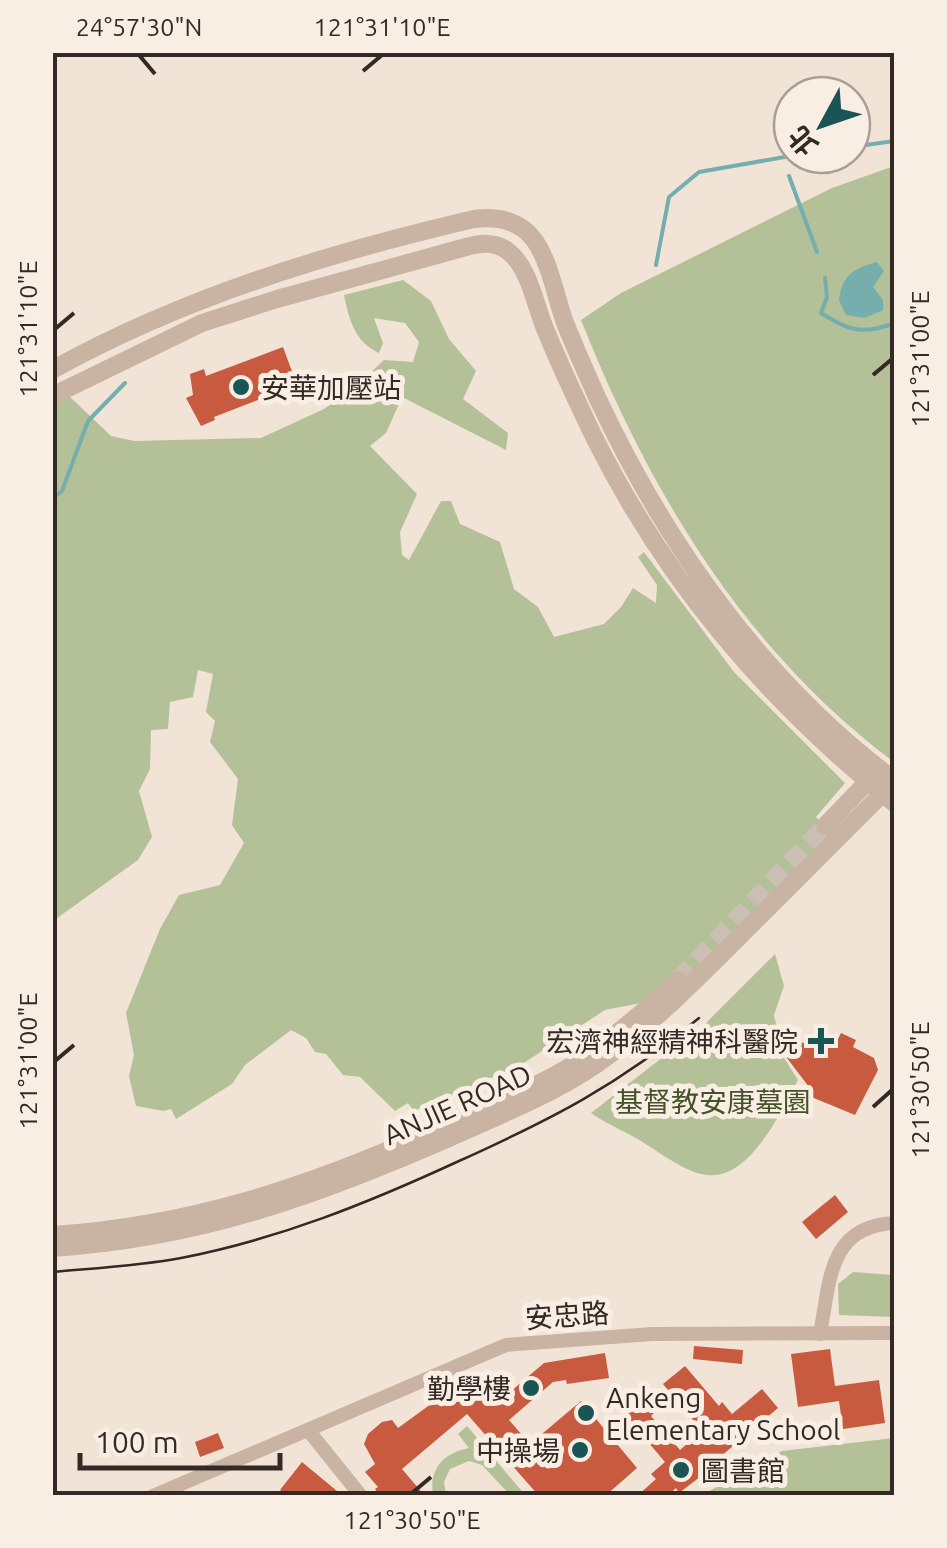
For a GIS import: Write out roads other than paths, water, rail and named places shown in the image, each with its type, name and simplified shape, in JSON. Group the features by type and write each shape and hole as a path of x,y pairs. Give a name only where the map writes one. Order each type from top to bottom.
{"street":[{"path":"52,370 195,301 271,276 460,222 493,216 524,228 535,241 613,431 669,548 712,625 814,734 886,785 825,826"},
{"path":"52,396 202,324 278,298 466,246 498,245 516,258 596,440 669,548"},
{"name":"ANJIE ROAD","path":"52,1248 171,1233 326,1190 547,1094 612,1054 886,785"},
{"name":"ANJIE ROAD","path":"52,1234 169,1220 322,1178 540,1082 650,1014 678,980"},
{"path":"820,1334 832,1269 841,1248 856,1232 894,1222"},
{"name":"安忠路","path":"153,1496 506,1345 652,1334 894,1333"},
{"path":"308,1430 361,1496"}],"water":[{"path":"877,262 884,271 873,287 883,300 883,310 865,318 846,315 839,300 846,279 856,270"}],"waterway":[{"path":"872,144 894,141"},
{"path":"656,265 669,197 699,172 772,159"},
{"path":"789,176 817,252"},
{"path":"825,278 827,297 821,313 854,329 889,325"},
{"path":"52,499 62,491 88,421 125,383"}],"tunnel":[{"path":"678,980 825,826"}],"tram line":[{"path":"52,1272 181,1258 288,1230 357,1205 555,1115 641,1063 699,1018"}],"place":[{"name":"安華加壓站","path":"241,387"},
{"name":"宏濟神經精神科醫院","path":"821,1041"},
{"name":"勤學樓","path":"531,1388"},
{"name":"Ankeng Elementary School","path":"586,1413"},
{"name":"中操場","path":"580,1450"},
{"name":"圖書館","path":"681,1470"}],"park label":[{"name":"基督教安康墓園","path":"713,1101"}]}
